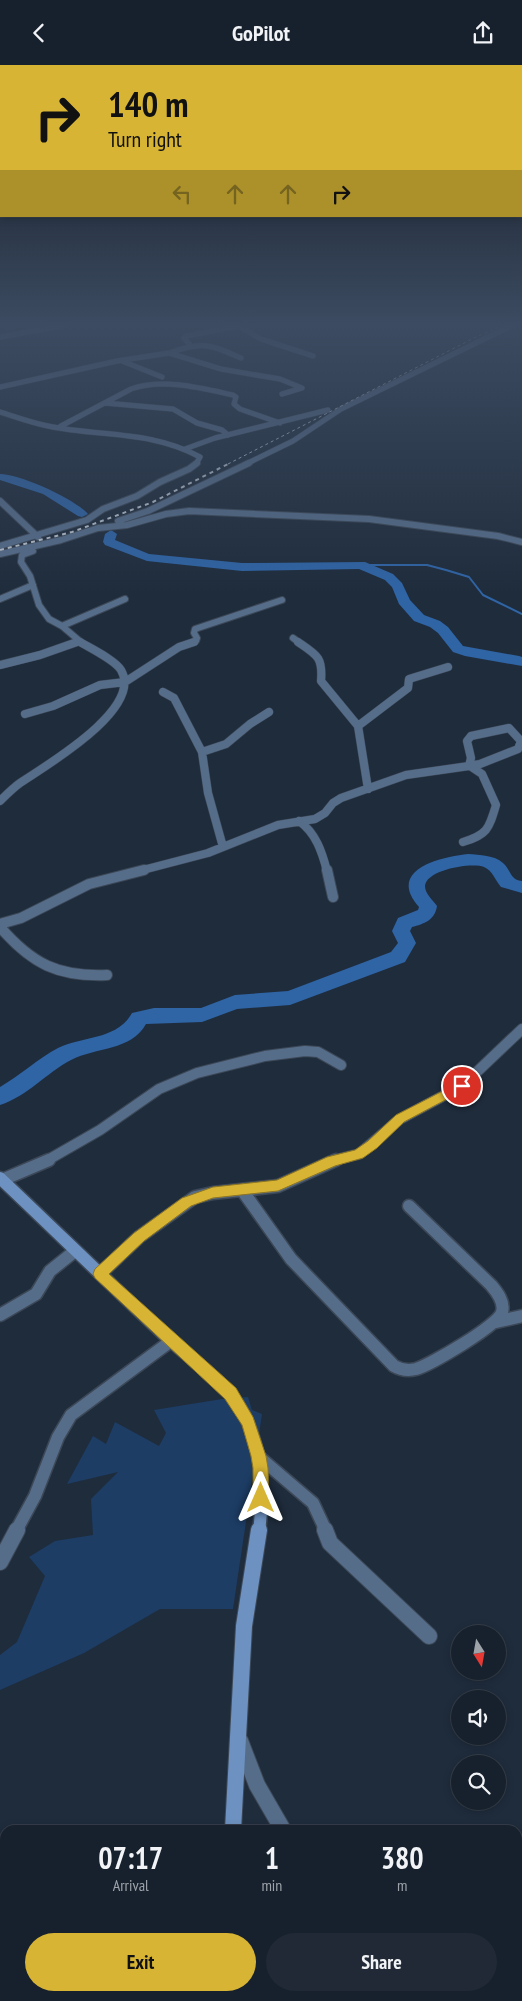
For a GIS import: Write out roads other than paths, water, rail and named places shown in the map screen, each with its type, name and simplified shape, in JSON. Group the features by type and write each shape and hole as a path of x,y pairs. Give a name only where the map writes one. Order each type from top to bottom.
{"street":[{"path":"0,546 38,537 87,520 103,509 137,495 189,469 196,464 200,457 185,449 124,433 32,423 1,412"},
{"path":"61,426 87,412"},
{"path":"179,412 197,423 222,430 228,435"},
{"path":"250,412 280,423"},
{"path":"185,449 228,435 319,412"},
{"path":"0,553 61,540 148,511 292,441 335,412"},
{"path":"0,501 16,519 34,531 38,537"},
{"path":"98,528 127,525 166,514 189,511 374,519 498,536 522,542"},
{"path":"0,801 18,784 53,763 91,734 120,700 125,682 121,669 79,641 44,613 30,576 22,565 21,557 61,540"},
{"path":"0,599 32,585"},
{"path":"62,626 125,599"},
{"path":"24,714 53,706 100,685 125,682 180,647 196,641 195,629 282,600"},
{"path":"293,638 316,655 322,665 321,681 358,726 368,789"},
{"path":"0,665 31,658 79,641"},
{"path":"358,726 408,688 409,679 448,667"},
{"path":"163,692 174,698 202,752 208,793 223,847"},
{"path":"202,752 226,744 250,724 269,712"},
{"path":"107,975 84,976 48,969 30,958 0,926 89,884 174,863 223,847 278,825 321,816 340,797 420,771 469,766 480,764 518,749 521,741 509,728 471,736 467,741 471,758 469,766"},
{"path":"463,842 482,835 492,819 496,805 482,774 477,769 469,766"},
{"path":"298,821 308,827 320,850 333,897"},
{"path":"100,1274 139,1237 186,1202 205,1194 278,1186 332,1161 358,1154 373,1144 400,1119 462,1086 522,1029"},
{"path":"233,1825 244,1626 261,1517 261,1480 258,1456 248,1422 230,1393 171,1341 1,1179 35,1167 104,1127 166,1085 178,1080 233,1064 294,1050 317,1052 341,1065"},
{"path":"242,1191 290,1259 394,1366 402,1370 419,1368 495,1323 522,1316"},
{"path":"409,1206 497,1292 503,1309 501,1316 495,1323"},
{"path":"0,1315 36,1294 50,1271 76,1251"},
{"path":"0,1562 7,1545 30,1507 60,1430 71,1415 171,1341"},
{"path":"258,1456 313,1503 330,1543 429,1636"},
{"path":"238,1735 257,1785 280,1825"}],"waterway":[{"path":"0,477 6,477 47,492 82,514"},
{"path":"111,534 109,542 147,557 242,567 361,565 389,577 398,586 404,601 419,618 435,624 443,630 458,649 465,652 514,659 522,662"},
{"path":"361,565 427,565 446,570 469,577 483,595 522,614"},
{"path":"0,1097 26,1082 65,1054 118,1038 134,1027 139,1018 154,1015 202,1015 235,1002 290,998 398,957 407,943 401,931 404,922 417,919 427,913 428,906 418,894 416,884 424,874 433,868 456,861 480,860 497,867 505,880 511,885 522,887"}],"railway":[{"path":"228,464 329,412"},
{"path":"0,550 72,532 153,502 230,463"}]}
